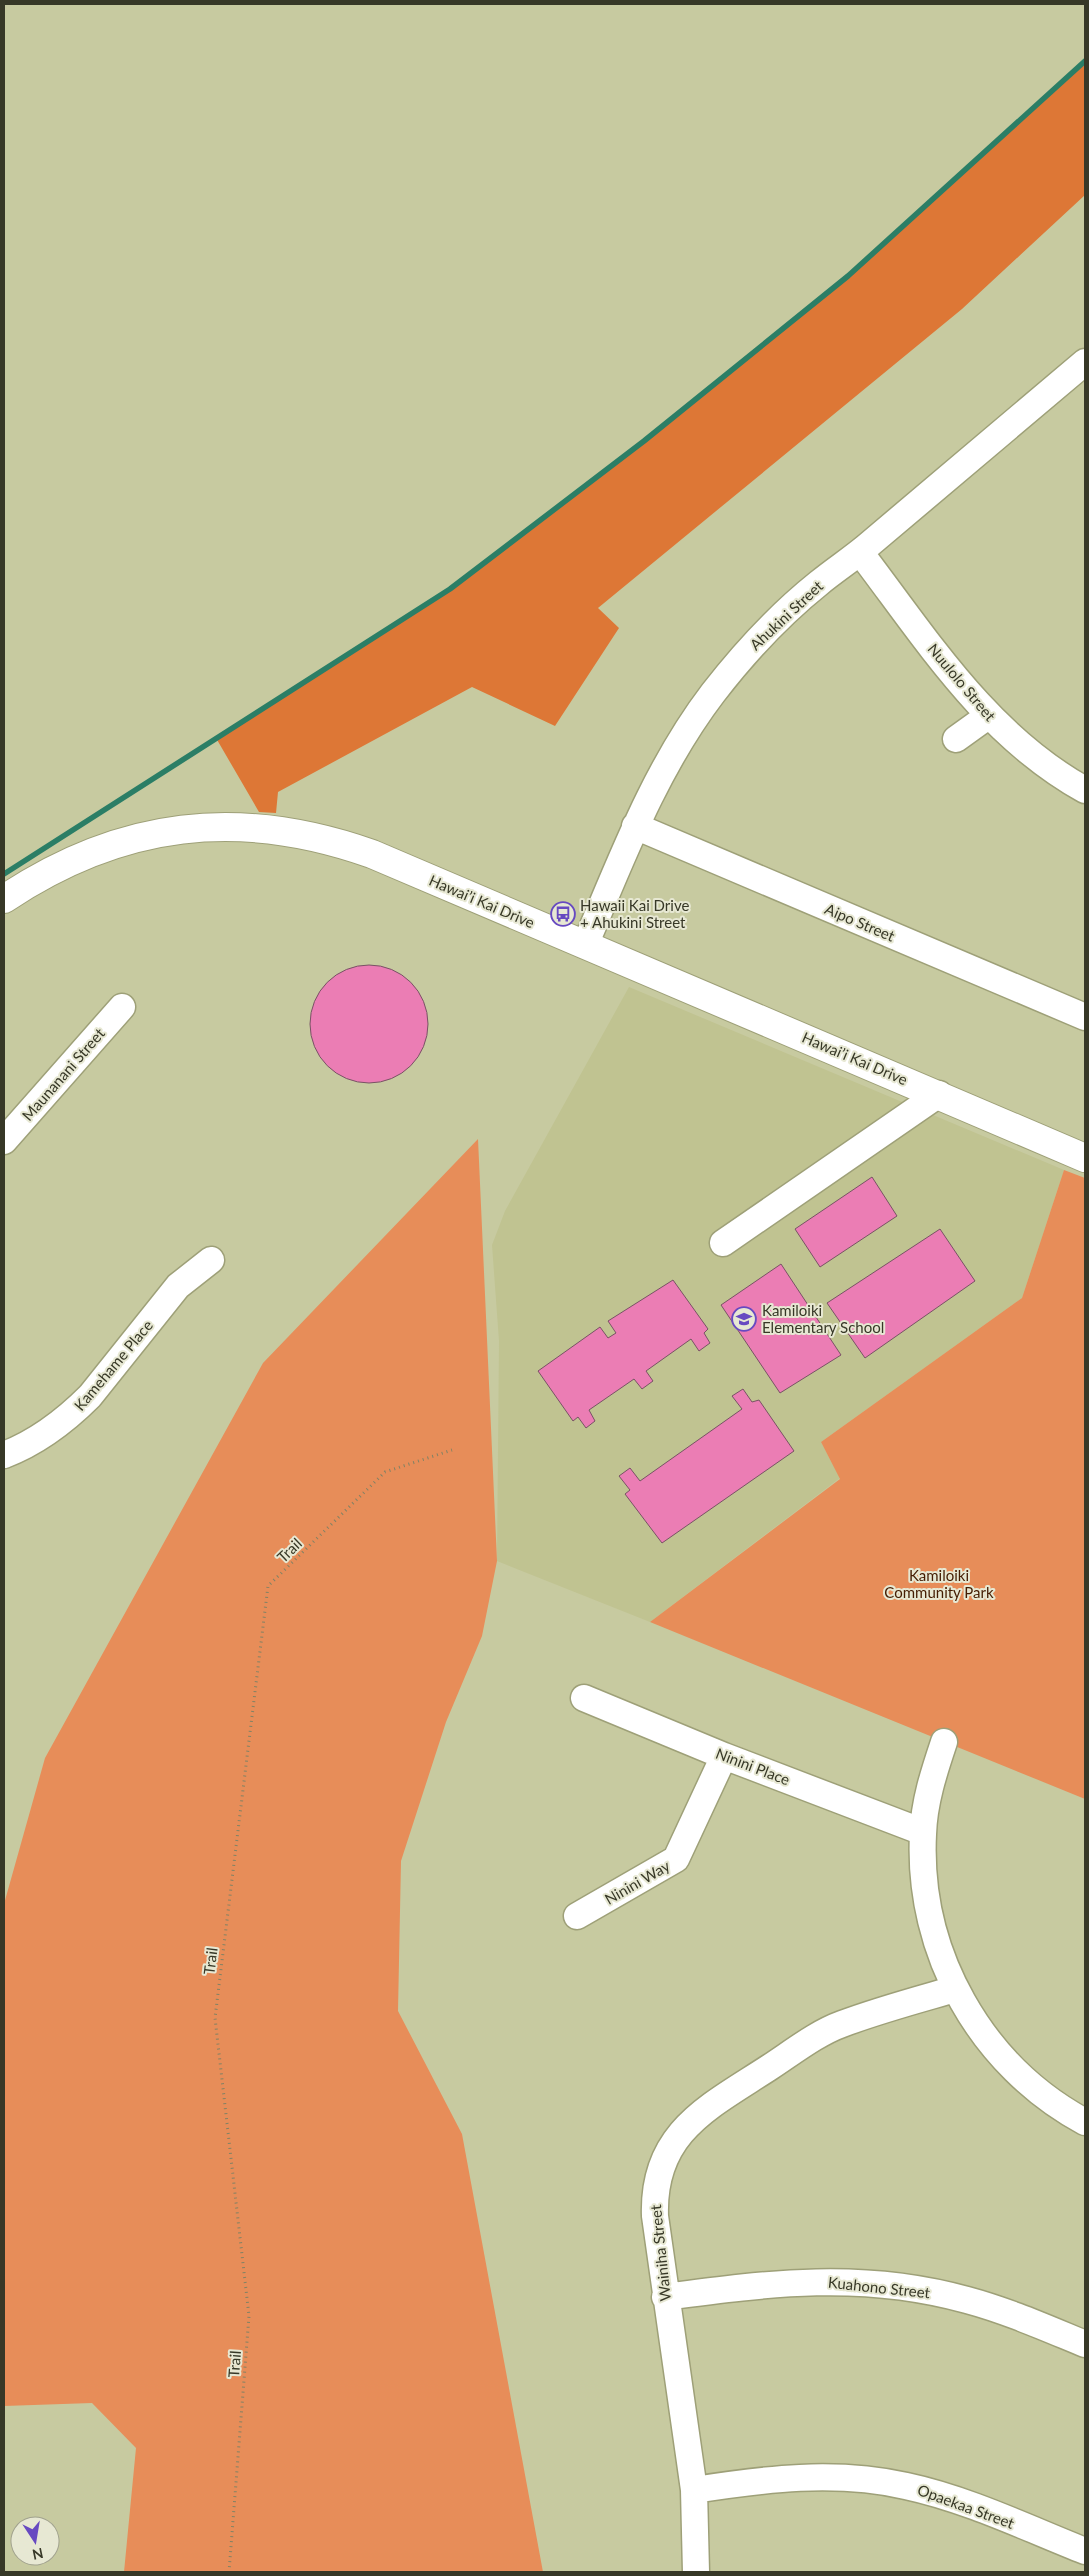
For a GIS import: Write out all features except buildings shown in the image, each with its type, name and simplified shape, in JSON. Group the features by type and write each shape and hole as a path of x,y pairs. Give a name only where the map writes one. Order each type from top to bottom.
{"main road":[{"name":"Hawai’i Kai Drive","path":"4,899 56,867 116,843 180,829 252,827 308,834 340,843 585,945 939,1094 1085,1158"}],"street":[{"name":"Ahukini Street","path":"585,945 635,826 657,780 683,736 739,660 787,611 819,583 860,552 1085,362"},
{"name":"Nuulolo Street","path":"860,552 964,690 988,716 1041,762 1085,790"},
{"path":"956,739 988,716"},
{"name":"Aipo Street","path":"635,826 1085,1017"},
{"name":"Maunanani Street","path":"4,1141 122,1007"},
{"path":"723,1243 856,1154 939,1094"},
{"name":"Kamehame Place","path":"4,1455 48,1433 77,1409 90,1396 178,1286 211,1260"},
{"name":"Ninini Place","path":"584,1698 724,1756 923,1832"},
{"path":"944,1742 933,1777 923,1832 924,1885 928,1910 940,1952 955,1988 980,2030 1014,2069 1054,2103 1085,2122"},
{"name":"Ninini Way","path":"577,1916 676,1859 724,1756"},
{"name":"Wainiha Street","path":"696,2572 694,2490 658,2247 654,2198 662,2162 676,2137 702,2111 840,2024 955,1988"},
{"name":"Kuahono Street","path":"665,2297 801,2281 884,2284 967,2300 1007,2312 1085,2344"},
{"name":"Opaekaa Street","path":"694,2490 801,2476 871,2480 940,2494 1085,2551"}],"path":[{"name":"Trail","path":"230,2572 249,2316 215,2018 268,1586 386,1472 452,1450"}],"shaded area":[{"path":"1085,61 1085,195 962,309 598,608 619,628 555,726 472,687 278,792 276,813 259,812 216,738 450,589 644,441 848,276"},
{"name":"Kamiloiki Elementary School","path":"629,987 1064,1170 1022,1298 821,1442 840,1478 650,1622 497,1561 499,1341 492,1245 505,1211"}],"green space":[{"path":"478,1139 497,1561 482,1636 446,1722 401,1861 398,2011 462,2134 543,2572 124,2572 136,2448 92,2403 4,2406 4,1904 45,1758 263,1363"},
{"name":"Kamiloiki Community Park","path":"1064,1170 1085,1178 1085,1799 650,1622 840,1479 821,1442 1022,1298"}],"waterway":[{"path":"4,874 450,589 644,441 848,276 1085,61"}],"place":[{"name":"Hawaii Kai Drive + Ahukini Street","path":"563,914"},
{"name":"Kamiloiki Elementary School","path":"744,1319"}]}
